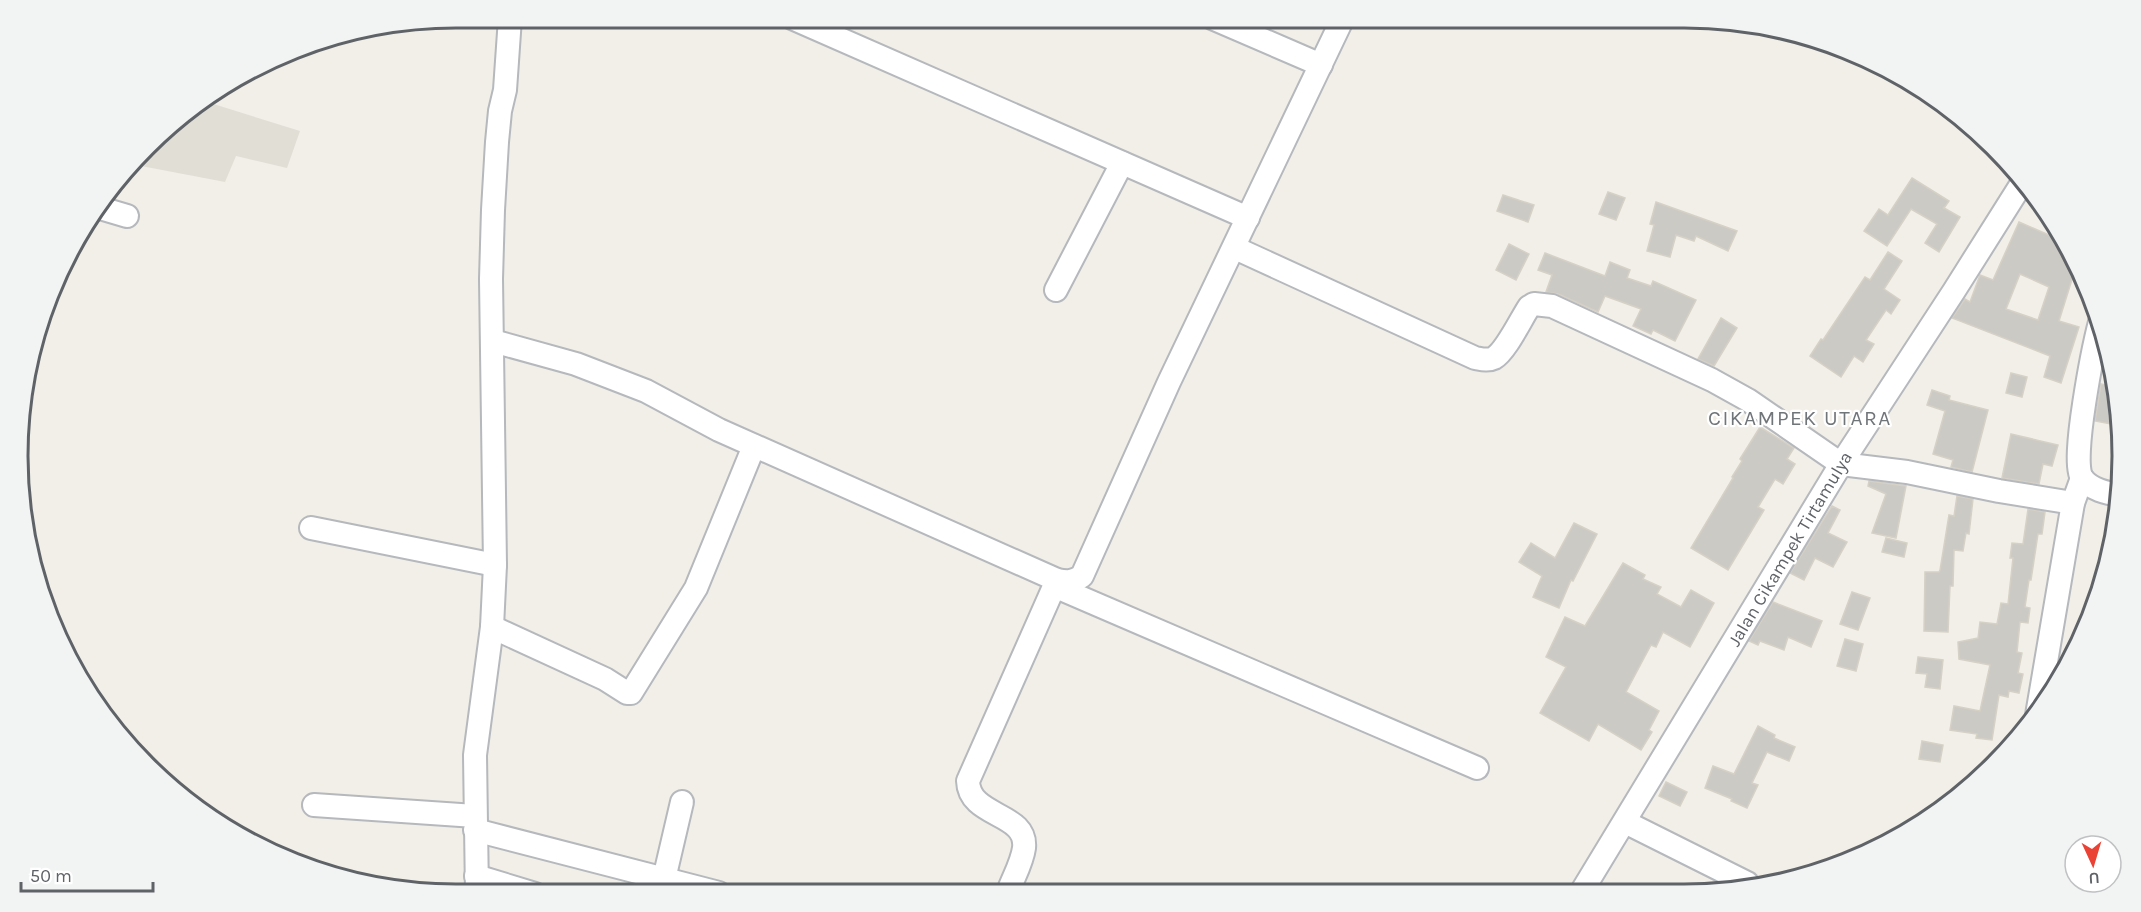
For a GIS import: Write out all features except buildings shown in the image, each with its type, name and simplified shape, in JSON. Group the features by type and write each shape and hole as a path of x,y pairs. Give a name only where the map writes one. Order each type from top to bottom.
{"street":[{"path":"476,884 475,755 492,627 495,565 491,279 493,210 498,132 505,90 509,28"},
{"path":"815,28 1248,218"},
{"path":"1235,28 1321,65"},
{"path":"1055,583 1074,581 1082,576 1169,382 1338,28"},
{"path":"1056,290 1122,163"},
{"name":"Jalan Cikampek Tirtamulya","path":"1586,884 1840,464 1929,331 2018,189"},
{"path":"107,210 127,216"},
{"path":"1234,248 1475,358 1492,359 1501,352 1529,307 1534,304 1552,306 1642,346 1748,400 1840,464 1896,470 2073,503"},
{"path":"493,341 576,364 646,391 697,420 1055,583 1477,768"},
{"path":"2041,693 2073,503 2082,478 2079,456 2083,415 2097,341"},
{"path":"492,627 631,693 696,588 754,446"},
{"path":"2082,478 2100,491 2111,493"},
{"path":"310,528 495,565"},
{"path":"1011,884 1022,855 1024,837 1016,826 975,802 968,789 968,781 1055,583"},
{"path":"664,879 682,802"},
{"path":"314,805 475,823 684,884"},
{"path":"1625,822 1741,880"}],"shaded area":[{"path":"214,104 300,131 287,168 236,156 225,182 142,166 174,135"}],"district":[{"name":"CIKAMPEK UTARA","path":"1800,418"}]}
